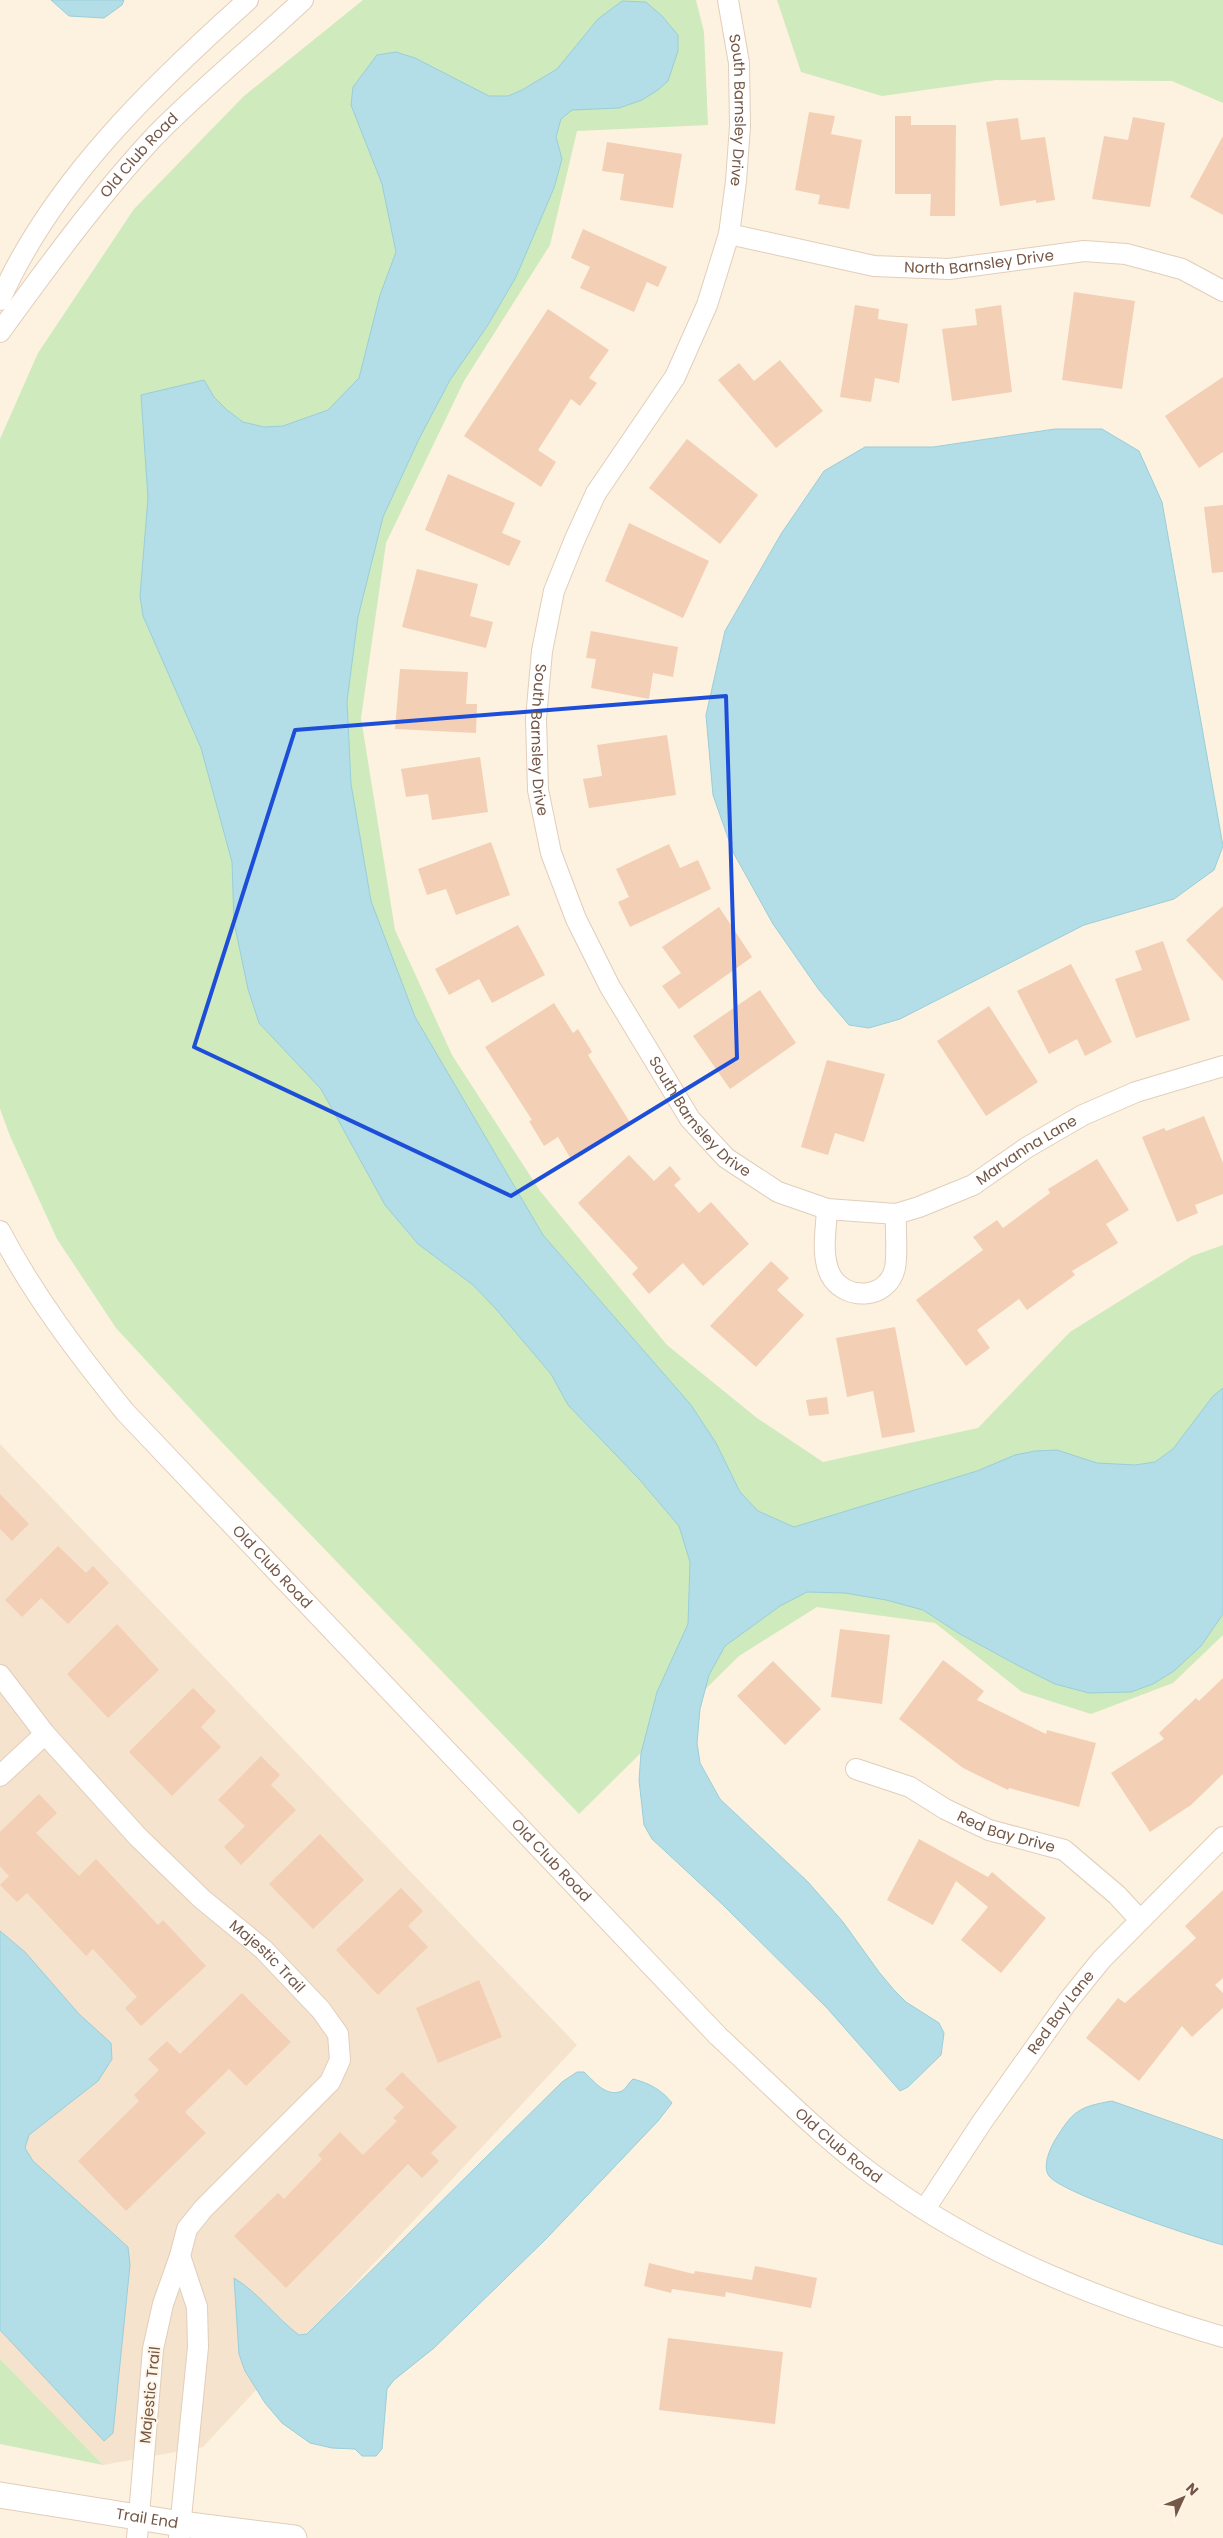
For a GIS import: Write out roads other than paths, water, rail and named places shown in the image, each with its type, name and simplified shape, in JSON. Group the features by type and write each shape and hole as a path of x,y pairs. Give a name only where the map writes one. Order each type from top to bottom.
{"street":[{"path":"0,300 37,232 78,174 128,114 187,54 248,0"},
{"name":"Old Club Road","path":"0,332 106,194 154,137 213,79 303,0"},
{"name":"South Barnsley Drive","path":"728,0 739,63 740,126 736,181 729,234 707,305 675,377 596,493 554,591 542,652 537,710 538,790 551,853 576,919 610,987 690,1119 726,1158 778,1192 827,1209"},
{"name":"North Barnsley Drive","path":"729,234 874,266 949,270 1084,251 1126,254 1182,269 1223,291"},
{"name":"Marvanna Lane","path":"827,1209 896,1214 919,1207 972,1185 1026,1148 1084,1115 1136,1092 1223,1066"},
{"path":"827,1209 825,1256 831,1276 846,1291 861,1295 877,1291 888,1283 895,1268 896,1214"},
{"name":"Old Club Road","path":"0,1231 12,1253 74,1349 125,1412 718,2036 851,2156 889,2186 925,2209 994,2249 1100,2296 1173,2323 1223,2338"},
{"name":"Majestic Trail","path":"0,1675 45,1734 138,1837 202,1899 263,1949 321,2010 338,2034 340,2060 330,2082 203,2209 187,2229 180,2256 163,2304 153,2349 138,2528"},
{"path":"0,1776 45,1734"},
{"name":"Red Bay Drive","path":"856,1769 910,1787 945,1809 989,1830 1064,1850 1117,1895 1140,1920"},
{"name":"Red Bay Lane","path":"925,2209 982,2122 1068,2000 1102,1959 1223,1837"},
{"path":"180,2256 197,2307 198,2347 180,2531"},
{"name":"Trail End","path":"0,2495 138,2528 294,2538"}],"water":[{"path":"51,0 124,0 122,5 104,18 69,16"},
{"path":"622,1 646,2 662,16 678,35 678,51 668,81 642,100 619,108 572,110 561,119 556,137 562,159 554,188 516,277 488,325 450,380 419,439 383,517 358,617 347,701 351,784 371,901 415,1017 543,1235 691,1405 716,1443 740,1492 758,1511 794,1527 977,1471 1015,1455 1035,1451 1057,1450 1097,1463 1135,1465 1155,1462 1173,1449 1213,1396 1223,1388 1223,1614 1201,1646 1174,1671 1153,1684 1131,1692 1089,1693 1055,1684 960,1634 923,1610 886,1600 845,1593 807,1592 780,1606 725,1646 709,1675 700,1709 697,1743 700,1763 720,1799 808,1882 843,1922 894,1990 906,2002 939,2023 944,2033 941,2055 908,2087 900,2091 827,2008 722,1904 652,1839 644,1825 639,1780 641,1753 657,1692 688,1624 690,1562 679,1526 639,1479 568,1405 551,1374 495,1308 473,1285 418,1244 385,1205 321,1089 259,1023 248,989 234,922 232,862 201,748 143,616 140,596 148,498 141,395 204,380 214,397 243,422 264,427 283,426 328,410 359,378 380,295 396,252 382,184 351,105 353,87 377,55 396,52 415,58 489,96 508,96 522,90 557,69 598,19"},
{"path":"1055,429 1102,429 1139,451 1162,502 1223,846 1214,870 1174,899 1084,925 900,1019 869,1028 849,1025 819,990 773,924 733,852 713,795 706,715 725,631 781,534 824,471 865,447 933,447"},
{"path":"0,1931 25,1952 79,2014 111,2043 112,2059 98,2081 29,2135 25,2148 33,2161 128,2247 130,2265 113,2433 104,2441 0,2330"},
{"path":"577,2072 584,2072 601,2088 616,2093 625,2089 633,2079 650,2085 672,2103 658,2121 545,2240 434,2348 394,2380 387,2389 382,2449 376,2456 362,2456 355,2449 332,2448 310,2443 282,2423 265,2403 245,2371 239,2354 234,2278 299,2335 307,2334 562,2082"},
{"path":"1112,2101 1223,2140 1223,2245 1160,2225 1102,2203 1059,2184 1049,2176 1046,2167 1049,2153 1055,2140 1072,2116 1084,2108"}]}
